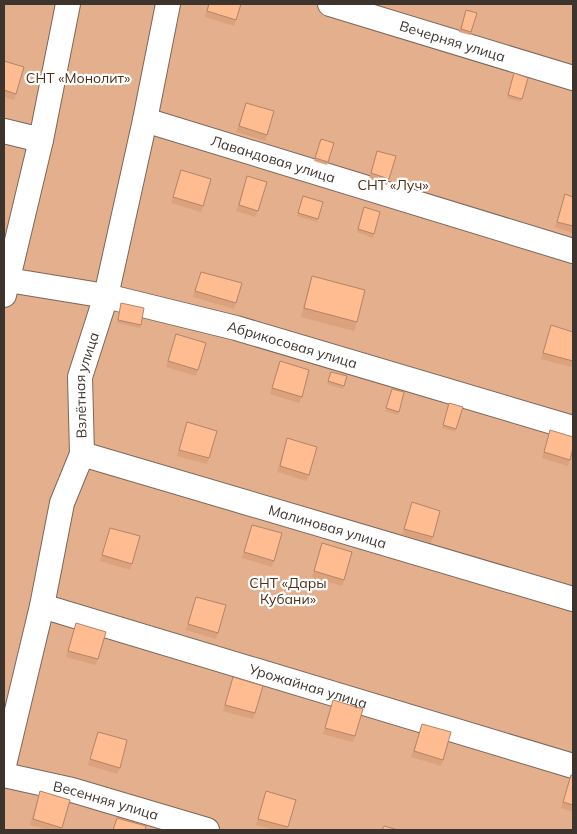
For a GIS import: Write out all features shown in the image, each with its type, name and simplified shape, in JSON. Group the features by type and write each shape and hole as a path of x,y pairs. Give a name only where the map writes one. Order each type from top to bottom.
{"street":[{"path":"6,287 41,140 68,4"},
{"name":"Взлётная улица","path":"4,765 42,606 62,503 82,454 80,377 106,296 145,120 168,4"},
{"name":"Вечерняя улица","path":"330,4 573,78"},
{"name":"Лавандовая улица","path":"145,120 573,251"},
{"path":"4,131 41,140"},
{"name":"Абрикосовая улица","path":"6,287 106,296 236,328 573,428"},
{"name":"Малиновая улица","path":"82,454 573,599"},
{"name":"Урожайная улица","path":"42,606 573,766"},
{"name":"Весенняя улица","path":"4,775 72,790 207,830"}],"green space":[{"path":"4,4 573,4 573,830 4,830"}],"building":[{"path":"209,4 241,4 236,20 207,11"},
{"path":"466,10 477,13 471,32 461,29"},
{"path":"4,61 24,67 16,94 4,90"},
{"path":"514,73 528,78 522,99 508,95"},
{"path":"246,103 274,111 267,135 239,126"},
{"path":"321,139 334,143 328,162 315,158"},
{"path":"377,151 396,156 389,179 371,173"},
{"path":"181,170 211,179 203,206 173,197"},
{"path":"247,176 267,182 258,211 239,205"},
{"path":"565,194 573,197 573,226 557,222"},
{"path":"303,196 323,202 318,219 298,213"},
{"path":"364,207 380,212 374,234 358,229"},
{"path":"201,272 242,283 236,303 195,291"},
{"path":"312,276 365,290 357,322 304,308"},
{"path":"121,303 144,308 141,325 118,320"},
{"path":"551,325 573,332 573,361 543,353"},
{"path":"176,334 206,343 198,370 168,361"},
{"path":"280,361 309,370 302,397 272,388"},
{"path":"331,372 347,376 344,386 328,381"},
{"path":"392,389 404,392 399,412 386,408"},
{"path":"449,403 463,407 456,429 443,425"},
{"path":"187,422 217,431 209,458 179,450"},
{"path":"550,430 573,437 570,460 544,452"},
{"path":"287,438 317,447 309,475 280,466"},
{"path":"412,502 440,511 433,537 404,529"},
{"path":"252,525 282,533 274,561 244,552"},
{"path":"110,528 140,536 132,564 102,555"},
{"path":"322,543 352,552 344,580 314,571"},
{"path":"196,597 226,605 218,633 188,624"},
{"path":"76,623 106,632 98,659 68,651"},
{"path":"233,677 263,686 255,713 225,705"},
{"path":"333,700 363,709 355,736 325,728"},
{"path":"422,724 451,732 443,760 414,751"},
{"path":"98,732 127,740 120,768 90,759"},
{"path":"571,775 573,775 573,805 563,802"},
{"path":"40,791 70,800 62,828 33,819"},
{"path":"266,791 296,800 288,827 258,819"},
{"path":"117,818 146,826 145,830 113,830"},
{"path":"384,826 398,830 382,830"}],"park label":[{"name":"СНТ «Монолит»","path":"78,78"},
{"name":"СНТ «Луч»","path":"393,185"},
{"name":"СНТ «Дары Кубани»","path":"288,592"}]}
